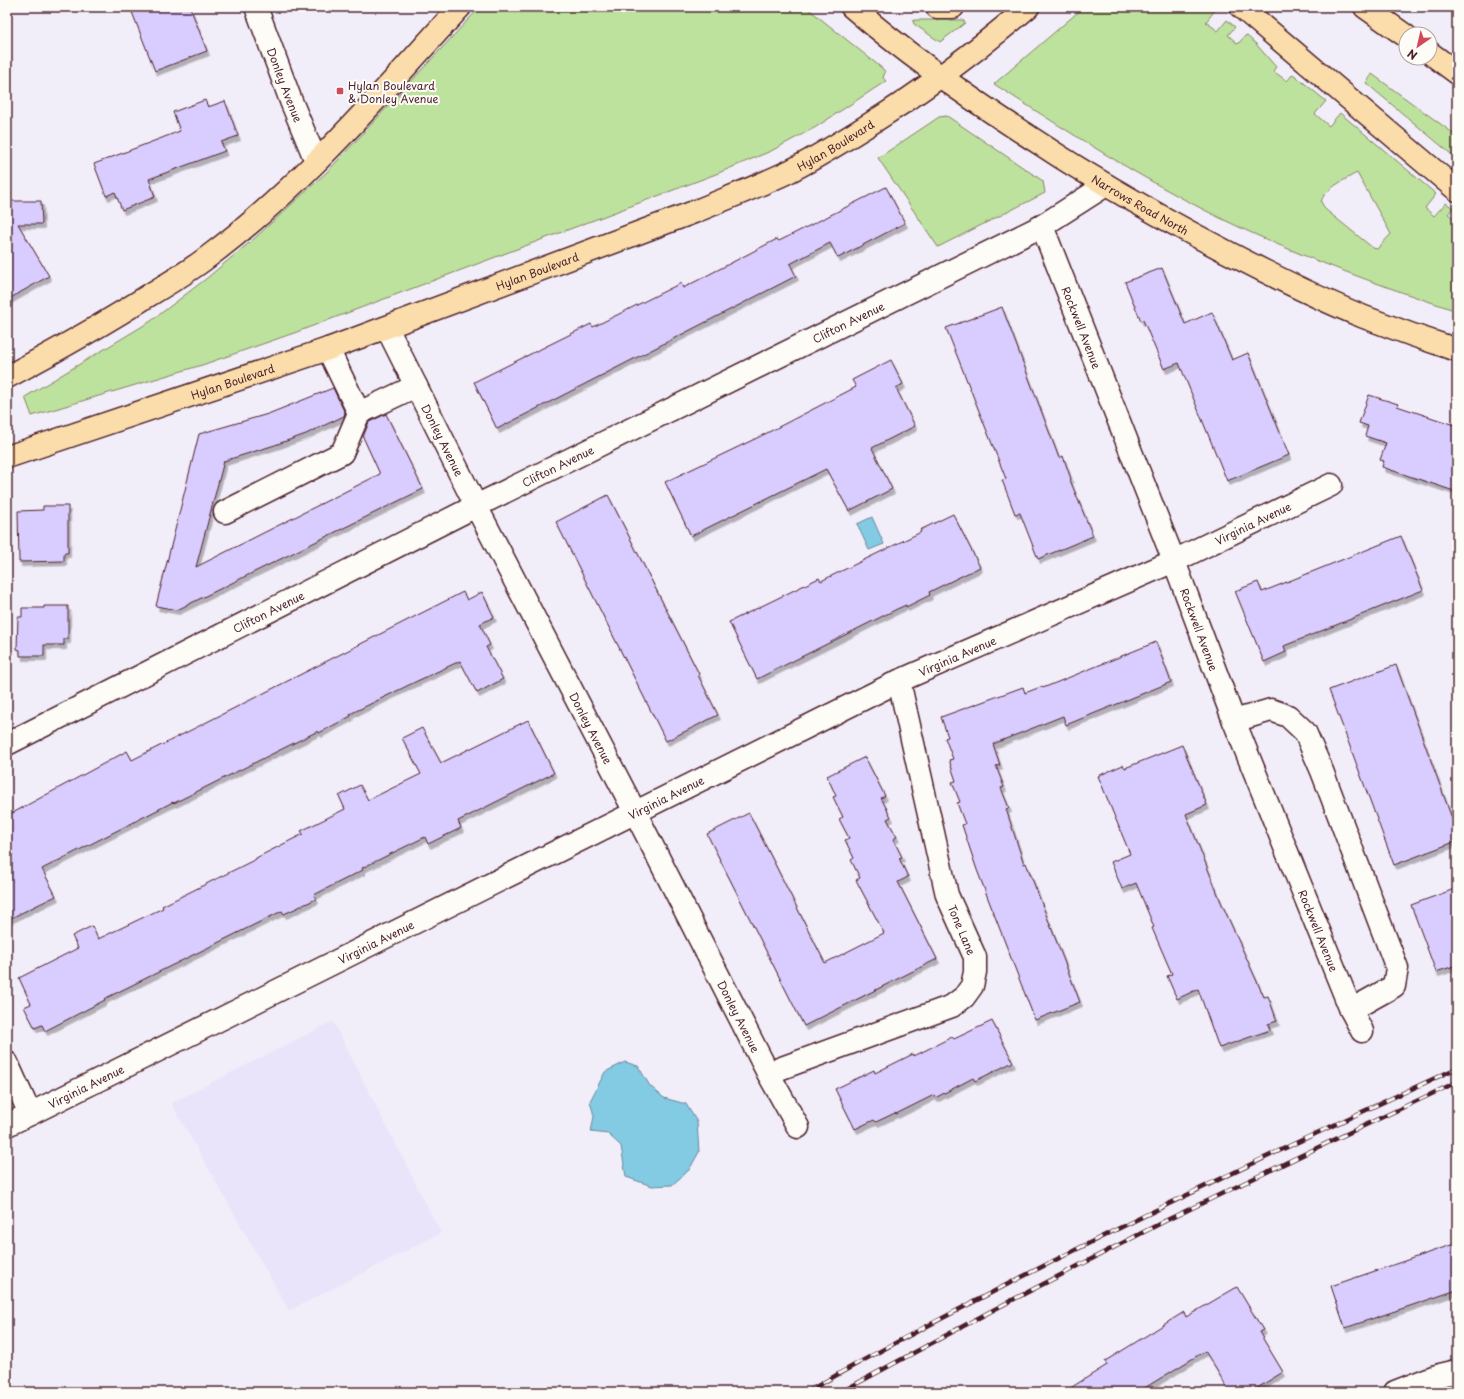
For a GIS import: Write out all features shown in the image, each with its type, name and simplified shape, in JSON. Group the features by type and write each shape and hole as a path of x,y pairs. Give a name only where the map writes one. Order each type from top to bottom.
{"main road":[{"path":"7,377 79,338 209,256 285,192 357,120 460,7"},
{"name":"Narrows Road North","path":"852,7 883,33 941,77 1000,119 1106,185 1222,250 1310,293 1364,317 1457,350"},
{"path":"936,7 953,7"},
{"name":"Hylan Boulevard","path":"7,458 387,328 694,212 787,172 834,147 917,94 941,77 1028,7"},
{"path":"1241,7 1457,190"},
{"path":"1366,7 1398,30"},
{"path":"1438,59 1457,73"}],"street":[{"name":"Donley Avenue","path":"256,7 291,101 316,161"},
{"name":"Clifton Avenue","path":"7,744 476,506 1042,226 1106,185"},
{"name":"Rockwell Avenue","path":"1042,226 1174,561 1234,721 1351,1010 1362,1031"},
{"name":"Donley Avenue","path":"387,328 476,506 635,812 768,1073 798,1127"},
{"path":"328,349 359,413"},
{"path":"225,512 342,453 359,413 416,386"},
{"name":"Virginia Avenue","path":"7,1125 899,681 1174,561 1331,485"},
{"name":"Tone Lane","path":"768,1073 952,1006 964,997 972,986 976,972 975,957 947,895 899,681"},
{"path":"1234,721 1271,710 1288,716 1305,732 1322,771 1397,968 1394,986 1351,1010"},
{"path":"7,1063 30,1114"},
{"path":"1395,1392 1436,1376 1457,1370"}],"shaded area":[{"path":"333,1021 441,1233 289,1311 171,1103"}],"green space":[{"path":"480,7 806,7 883,69 885,72 883,78 886,81 816,127 771,151 716,174 294,333 202,365 32,416 25,397 151,321 207,278 256,237 328,171"},
{"path":"1084,7 1211,7 1215,10 1206,22 1218,31 1227,20 1235,27 1228,35 1238,44 1246,35 1276,67 1273,71 1287,81 1293,74 1326,101 1315,114 1329,126 1340,113 1436,194 1425,208 1434,216 1446,203 1453,208 1448,214 1453,218 1457,214 1457,311 1336,268 1276,244 1218,217 1132,170 994,84","holes":["1357,173 1391,234 1377,249 1373,248 1326,210 1321,202 1323,197 1336,185"]},
{"path":"962,20 965,23 940,42 914,24 913,21"},
{"path":"1372,74 1457,136 1457,159 1366,83"},
{"path":"947,116 1043,181 1045,193 938,247 878,158 939,117"}],"water":[{"path":"872,517 884,544 869,550 857,524"},
{"path":"625,1062 638,1066 650,1086 664,1098 686,1104 697,1122 699,1152 689,1170 672,1185 652,1186 626,1177 621,1146 608,1134 591,1132 594,1116 590,1101 605,1072"}],"building":[{"path":"130,7 190,7 207,51 155,71"},
{"path":"205,100 208,107 225,101 238,136 221,142 225,151 149,179 155,197 122,210 115,192 106,196 94,164 180,131 173,112"},
{"path":"886,187 905,223 838,258 830,243 790,264 796,276 497,429 474,382 591,324 593,327 681,283 683,288 777,239 779,241"},
{"path":"7,201 41,201 42,224 18,224 49,276 7,300"},
{"path":"1162,268 1185,324 1212,312 1232,360 1248,353 1289,455 1227,481 1179,363 1164,369 1143,320 1141,321 1125,282"},
{"path":"1002,307 1059,458 1063,456 1071,479 1070,480 1093,536 1038,559 1020,513 1015,514 1002,480 1006,479 946,328"},
{"path":"891,360 903,384 896,388 915,426 872,448 892,489 849,511 826,469 691,536 665,482 761,436 856,387 852,380"},
{"path":"333,388 345,413 344,416 306,434 224,461 196,567 380,474 363,437 369,422 386,414 423,489 177,610 156,606 199,434 268,414"},
{"path":"1369,395 1457,426 1457,492 1382,467 1384,461 1380,460 1386,443 1365,436 1368,426 1359,423"},
{"path":"608,495 699,674 698,675 718,715 666,741 556,522"},
{"path":"43,506 68,506 68,553 64,553 64,561 19,562 18,511 43,510"},
{"path":"953,514 980,567 929,592 930,595 906,607 906,605 897,609 757,679 729,622 819,578 821,581 921,532 920,530"},
{"path":"1401,536 1423,590 1284,646 1286,652 1264,662 1235,591 1258,582 1262,592"},
{"path":"463,592 467,600 482,592 494,617 480,624 490,645 486,647 503,679 477,693 460,661 413,683 350,714 351,716 319,733 318,731 174,803 173,802 42,869 56,896 7,920 7,816 127,751 132,760"},
{"path":"44,606 68,606 68,639 64,639 64,645 44,645 44,656 20,656 20,650 17,649 18,617 22,617 22,608 44,608"},
{"path":"1156,642 1171,682 1066,725 1063,716 993,744 1000,765 996,766 1004,787 1001,788 1009,808 1006,809 1024,864 1026,863 1080,1002 1035,1020 977,870 962,825 965,824 957,803 960,802 952,782 956,781 949,760 953,759 945,738 948,737 941,717 1023,687 1025,693 1043,686 1043,688"},
{"path":"1396,665 1457,832 1457,841 1394,865 1329,690"},
{"path":"528,720 554,773 458,821 461,828 428,844 425,837 362,868 363,870 314,895 316,899 284,914 282,911 104,999 105,1000 45,1031 42,1025 35,1028 24,1007 31,1004 19,978 78,948 72,936 92,926 98,939 163,908 162,906 256,859 303,834 301,831 345,809 339,796 360,785 368,800 421,774 402,738 422,728 441,763"},
{"path":"1182,745 1207,805 1186,814 1221,902 1264,997 1268,996 1277,1021 1268,1024 1270,1030 1219,1048 1198,989 1177,999 1167,976 1172,974 1152,928 1154,927 1136,883 1122,889 1111,862 1130,854 1098,776 1123,765 1125,768"},
{"path":"865,757 885,796 881,798 891,817 887,819 897,837 893,839 902,857 899,858 908,877 898,882 937,959 804,1026 707,834 749,813 825,963 884,933 856,880 860,878 851,860 854,858 845,840 849,838 839,819 843,817 833,797 836,796 827,776"},
{"path":"1457,888 1457,965 1436,972 1411,905"},
{"path":"992,1021 1013,1062 975,1081 973,1078 935,1098 934,1095 896,1114 895,1113 876,1122 874,1120 855,1129 835,1089 874,1070 875,1073 913,1054 914,1056 952,1037 954,1039"},
{"path":"1457,1243 1457,1290 1345,1328 1331,1286"},
{"path":"1237,1287 1263,1330 1259,1332 1283,1372 1251,1392 1230,1392 1205,1351 1138,1392 1064,1392 1107,1365 1105,1361 1184,1312 1186,1317"}],"railway":[{"path":"807,1392 911,1334 1071,1252 1236,1171 1457,1068"},
{"path":"841,1392 995,1309 1165,1221 1457,1082"}],"place":[{"name":"Hylan Boulevard & Donley Avenue","path":"340,91"}]}
